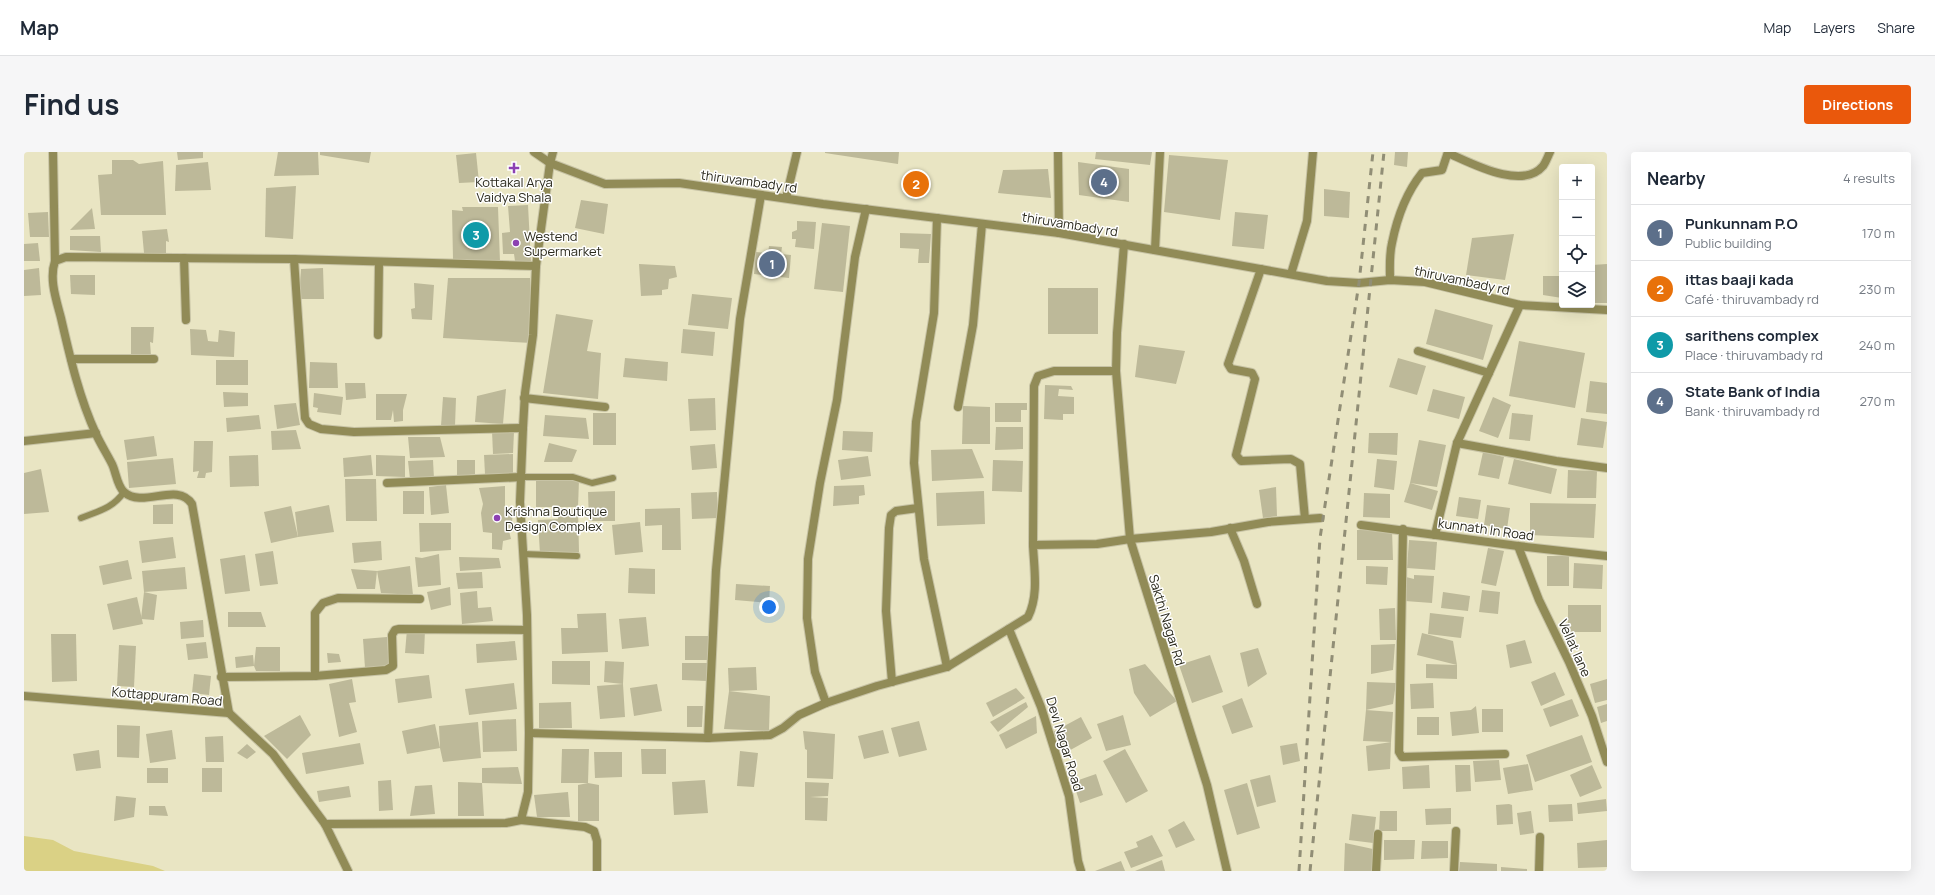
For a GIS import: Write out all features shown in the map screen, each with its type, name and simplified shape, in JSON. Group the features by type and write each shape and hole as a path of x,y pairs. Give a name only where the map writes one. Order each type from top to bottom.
{"street":[{"path":"53,152 55,261 52,270 54,288 77,382 96,433 124,492 139,497 175,494 185,497 192,504 221,677 229,713"},
{"name":"thiruvambady rd","path":"534,152 550,163 605,184 679,183 866,209 1059,233 1327,281 1359,283 1390,280 1426,282 1520,305 1607,310"},
{"path":"521,820 528,792 529,733 527,630 520,502 524,398 532,337 536,266 550,163 553,152"},
{"path":"786,198 797,152"},
{"path":"1058,152 1059,233"},
{"path":"1154,250 1160,152"},
{"path":"1291,274 1307,221 1313,152"},
{"path":"1390,280 1391,244 1402,209 1412,185 1422,173 1442,170 1448,152 1491,172 1515,175 1531,174 1543,166 1550,152"},
{"path":"708,738 716,570 732,396 740,319 761,195"},
{"path":"826,703 815,672 807,618 808,559 820,483 837,400 854,264 866,209"},
{"path":"936,218 934,313 916,422 914,463 924,560 947,667"},
{"path":"958,407 973,325 982,224"},
{"name":"Sakthi Nagar Rd","path":"1124,244 1117,333 1116,371 1130,539 1207,785 1227,871"},
{"path":"55,261 66,257 294,259 536,266"},
{"path":"184,258 186,320"},
{"path":"294,259 304,412 305,418 309,424 321,429 354,432 523,428"},
{"path":"378,335 380,262"},
{"path":"1261,269 1228,364 1231,369 1252,373 1255,378 1236,455 1241,461 1291,459 1300,464 1305,519"},
{"path":"1435,535 1457,443 1520,305"},
{"path":"1418,351 1489,374"},
{"path":"71,359 154,359"},
{"path":"529,733 708,738 770,735 799,715 826,703 892,682 947,667 1009,629 1028,617 1033,608 1036,589 1033,545 1034,386 1038,376 1054,371 1116,371"},
{"path":"524,398 606,407"},
{"path":"24,441 96,433"},
{"path":"1457,443 1556,461 1607,468"},
{"path":"387,483 522,477"},
{"path":"892,682 886,611 889,528 891,515 896,511 918,508"},
{"path":"1033,545 1097,544 1320,518"},
{"name":"kunnath ln Road","path":"1361,524 1518,546 1607,556"},
{"path":"1230,528 1244,561 1257,604"},
{"path":"1403,529 1399,752 1402,757 1505,754"},
{"name":"Vellat lane","path":"1518,546 1540,600 1592,716 1607,762"},
{"path":"315,676 315,613 323,603 338,598 420,599"},
{"path":"221,677 315,676 391,669 394,662 392,635 399,629 527,630"},
{"name":"Devi Nagar Road","path":"1009,629 1039,701 1069,796 1078,861 1081,871"},
{"name":"Kottappuram Road","path":"24,696 229,713 273,754 325,824 348,871"},
{"path":"325,824 506,823 521,820 585,826 594,831 597,840 597,871"},
{"path":"1454,871 1456,831"},
{"path":"1376,871 1378,834"},
{"path":"1539,871 1540,837"}],"lane":[{"path":"522,477 573,477 592,483 613,478"},
{"path":"82,518 109,508 124,492"},
{"path":"523,554 577,556"}],"shaded area":[{"path":"24,836 53,840 74,851 153,866 165,871 24,871"}],"building":[{"path":"177,152 203,152 203,158 178,160"},
{"path":"278,152 318,152 319,175 274,176"},
{"path":"320,152 371,152 369,163 320,155"},
{"path":"825,152 899,152 898,164"},
{"path":"1096,152 1152,152 1150,165 1095,159"},
{"path":"1395,152 1408,152 1407,167 1394,165"},
{"path":"476,153 479,182 459,183 456,155"},
{"path":"1169,155 1228,160 1220,220 1164,212"},
{"path":"112,160 133,160 139,164 163,161 166,215 101,215 98,175 112,174"},
{"path":"208,162 211,190 175,191 176,165"},
{"path":"1078,162 1129,169 1129,202 1079,195"},
{"path":"1048,169 1051,198 998,193 1003,170"},
{"path":"296,186 293,239 265,237 266,188"},
{"path":"1324,189 1350,192 1349,218 1324,216"},
{"path":"581,200 608,204 604,234 575,228"},
{"name":"Westend Supermarket","path":"528,205 531,262 515,261 514,254 503,254 502,233 510,232 508,206"},
{"path":"462,207 498,207 500,262 453,259 452,210 463,211"},
{"path":"92,208 95,229 70,230"},
{"path":"48,212 49,237 30,237 28,213"},
{"path":"1235,212 1268,215 1264,249 1232,246"},
{"path":"797,221 816,222 814,249 795,247 796,239 792,239 792,232 797,230"},
{"path":"822,223 850,226 843,292 814,289"},
{"path":"167,229 169,242 166,241 166,253 144,253 142,231"},
{"path":"900,233 931,234 929,263 918,263 919,249 900,248"},
{"path":"1514,234 1505,280 1466,275 1472,238"},
{"path":"70,236 100,236 101,252 70,250"},
{"path":"38,243 40,261 24,261 24,244"},
{"path":"769,246 782,247 781,254 791,255 789,278 754,274 756,252 768,253"},
{"path":"639,264 675,266 677,277 669,279 668,289 662,290 662,295 641,296"},
{"path":"1607,264 1607,303 1595,303 1595,265"},
{"path":"39,268 41,295 24,296 24,270"},
{"path":"323,268 324,299 299,299 301,269"},
{"path":"70,275 95,275 95,295 71,294"},
{"path":"1543,276 1559,276 1559,298 1543,295"},
{"path":"448,278 530,278 532,343 443,338"},
{"path":"414,283 434,285 432,320 412,319 411,309 415,308"},
{"path":"1048,288 1098,288 1098,334 1048,334"},
{"path":"692,294 732,298 728,329 688,325"},
{"path":"1435,309 1493,325 1483,360 1426,344"},
{"path":"556,314 593,320 587,351 601,353 598,399 543,393"},
{"path":"131,327 154,327 153,343 150,342 151,356 131,355"},
{"path":"190,329 206,330 208,341 218,342 219,330 235,332 234,357 191,355"},
{"path":"683,329 715,332 713,356 681,353"},
{"path":"1519,341 1585,353 1575,408 1509,396"},
{"path":"1139,345 1185,351 1176,384 1135,377"},
{"path":"625,358 668,362 667,381 623,377"},
{"path":"1398,358 1426,366 1417,395 1389,387"},
{"path":"216,360 248,360 248,385 216,385"},
{"path":"310,362 337,363 338,388 309,388"},
{"path":"1590,381 1607,383 1607,414 1586,412"},
{"path":"345,383 365,383 366,398 346,400"},
{"path":"1045,385 1071,386 1073,390 1059,389 1058,396 1074,397 1074,414 1063,414 1063,420 1044,419"},
{"path":"506,389 503,424 475,422 477,396"},
{"path":"1433,389 1465,397 1459,419 1427,411"},
{"path":"223,392 248,393 248,406 224,407"},
{"path":"314,393 343,397 341,415 317,412 318,408 313,407"},
{"path":"376,394 407,394 403,410 403,421 394,422 393,410 391,420 376,420"},
{"path":"443,397 456,398 455,426 441,426"},
{"path":"1493,397 1511,405 1498,438 1479,431"},
{"path":"715,398 716,430 690,431 688,399"},
{"path":"296,403 300,425 277,429 274,405"},
{"path":"995,403 1027,403 1027,410 1021,410 1021,422 995,422"},
{"path":"963,406 990,407 990,444 962,444"},
{"path":"593,413 616,413 616,445 593,445"},
{"path":"1512,413 1533,415 1530,441 1509,439"},
{"path":"259,415 261,429 227,432 226,418"},
{"path":"545,415 586,418 589,439 543,436"},
{"path":"1581,418 1607,422 1603,448 1577,445"},
{"path":"996,427 1023,427 1023,449 995,450"},
{"path":"296,430 301,449 272,450 271,431"},
{"path":"492,431 514,432 513,453 493,454"},
{"path":"843,431 873,432 872,452 842,450"},
{"path":"1369,433 1398,433 1397,455 1368,453"},
{"path":"154,436 157,456 127,460 124,440"},
{"path":"408,437 440,437 445,457 410,458"},
{"path":"1419,440 1446,445 1437,487 1410,483"},
{"path":"194,441 213,441 212,472 206,473 205,478 197,478 199,471 193,472"},
{"path":"549,443 577,450 572,462 544,462"},
{"path":"715,444 717,468 692,470 690,446"},
{"path":"972,449 984,478 932,481 931,450"},
{"path":"1483,452 1504,457 1499,479 1478,475"},
{"path":"513,454 513,474 485,474 484,455"},
{"path":"258,455 259,486 230,487 229,456"},
{"path":"371,455 373,475 344,477 343,458"},
{"path":"376,455 405,456 405,477 376,476"},
{"path":"868,456 871,476 841,480 838,460"},
{"path":"173,458 176,484 129,488 127,462"},
{"path":"1377,459 1397,461 1394,490 1374,487"},
{"path":"1514,459 1557,469 1551,494 1508,484"},
{"path":"433,460 434,479 410,479 408,461"},
{"path":"457,460 475,460 475,474 457,477"},
{"path":"993,460 1023,461 1022,492 992,491"},
{"path":"41,469 49,512 24,514 24,473"},
{"path":"1568,470 1597,471 1596,498 1567,498"},
{"path":"345,479 376,479 377,521 346,521"},
{"path":"536,480 579,480 578,507 536,507"},
{"path":"1410,483 1438,491 1432,510 1404,502"},
{"path":"446,485 449,513 431,515 429,487"},
{"path":"864,485 865,495 859,496 859,504 833,506 834,486"},
{"name":"Krishna Boutique Design Complex","path":"505,486 505,510 513,510 512,522 514,531 509,531 511,539 503,541 502,550 492,549 492,533 483,532 481,513 483,504 479,488"},
{"path":"1276,487 1277,516 1263,518 1259,490"},
{"path":"403,491 424,491 424,514 403,514"},
{"path":"615,491 615,521 589,521 588,492"},
{"path":"984,491 985,524 937,526 936,493"},
{"path":"717,492 718,518 692,519 691,493"},
{"path":"1364,493 1390,494 1390,518 1363,517"},
{"path":"1459,497 1481,500 1478,519 1456,516"},
{"path":"1530,503 1596,504 1594,538 1530,535"},
{"path":"173,504 173,524 153,524 153,505"},
{"path":"329,505 334,532 298,537 295,512"},
{"path":"1487,505 1510,508 1507,529 1484,525"},
{"path":"291,506 298,537 271,543 264,512"},
{"path":"557,508 578,509 579,552 540,554 538,520 558,519"},
{"path":"680,508 681,550 662,550 662,525 645,526 645,509"},
{"path":"640,522 643,552 615,555 612,525"},
{"path":"419,523 451,523 451,550 420,552"},
{"path":"1357,530 1392,530 1393,560 1357,560"},
{"path":"173,537 176,558 142,563 139,541"},
{"path":"1409,540 1437,542 1435,570 1407,568"},
{"path":"381,541 382,560 354,563 352,543"},
{"path":"1488,548 1504,551 1496,586 1481,583"},
{"path":"273,551 278,584 260,586 255,554"},
{"path":"439,554 441,585 418,587 415,557 422,558"},
{"path":"245,555 250,591 225,594 220,559"},
{"path":"1547,556 1569,556 1569,586 1547,586"},
{"path":"459,557 499,558 501,568 460,571"},
{"path":"128,560 132,579 103,585 99,566"},
{"path":"1574,563 1603,565 1602,589 1573,588"},
{"path":"410,566 413,595 381,593 377,571"},
{"path":"1366,566 1388,567 1387,585 1366,584"},
{"path":"185,567 187,589 144,592 142,571"},
{"path":"629,568 655,569 655,594 628,593"},
{"path":"351,569 377,571 375,589 357,589"},
{"path":"482,572 483,588 458,589 456,573"},
{"path":"1414,575 1434,576 1432,603 1405,601 1406,577 1414,579"},
{"path":"736,584 770,586 769,603 735,600"},
{"path":"450,587 451,605 431,610 427,592"},
{"path":"1482,590 1500,592 1498,614 1479,612"},
{"path":"477,591 478,608 491,607 493,621 462,624 460,593"},
{"path":"144,592 157,595 154,620 141,619"},
{"path":"1443,592 1470,596 1468,611 1441,608"},
{"path":"137,597 143,624 113,630 107,604"},
{"path":"1568,605 1601,605 1601,632 1568,632"},
{"path":"1395,608 1396,640 1380,640 1379,609"},
{"path":"228,612 261,612 266,627 228,627"},
{"path":"606,613 608,652 562,654 561,628 578,628 577,614"},
{"path":"1430,613 1464,617 1461,638 1428,634"},
{"path":"646,617 649,646 622,649 619,619"},
{"path":"203,620 204,637 181,639 180,622"},
{"path":"407,629 425,630 424,654 405,653"},
{"path":"1422,633 1453,641 1457,665 1417,655"},
{"path":"51,634 76,634 77,681 52,682"},
{"path":"685,636 709,636 708,660 685,660"},
{"path":"387,637 389,667 365,668 363,639"},
{"path":"1525,640 1532,663 1510,668 1506,645"},
{"path":"515,641 517,660 477,663 476,644"},
{"path":"206,642 208,658 188,660 186,644"},
{"path":"1395,644 1393,670 1371,674 1371,645"},
{"path":"119,645 136,646 134,687 117,686"},
{"path":"256,647 280,647 280,671 256,671 254,666"},
{"path":"1258,648 1267,674 1248,687 1240,653"},
{"path":"327,653 339,654 341,662 328,663"},
{"path":"253,655 254,666 236,668 235,657"},
{"path":"1210,655 1223,692 1192,703 1179,665"},
{"path":"552,661 590,661 590,685 552,684"},
{"path":"605,661 624,662 623,684 604,682"},
{"path":"682,663 708,663 707,681 682,680"},
{"path":"1145,664 1177,701 1150,717 1134,693 1129,669"},
{"path":"1426,664 1457,665 1457,679 1426,678"},
{"path":"756,667 757,690 729,691 728,668"},
{"path":"1555,672 1565,695 1541,706 1531,682"},
{"path":"194,674 211,676 209,695 192,693"},
{"path":"429,675 432,698 398,703 395,679"},
{"path":"352,679 356,702 349,703 357,732 339,737 329,684"},
{"path":"1607,679 1607,700 1595,703 1590,684"},
{"path":"1367,682 1396,683 1393,704 1366,710"},
{"path":"514,683 517,709 469,715 465,689"},
{"path":"1433,683 1434,708 1411,709 1410,684"},
{"path":"623,684 625,717 600,719 597,686"},
{"path":"657,684 662,711 634,716 630,688"},
{"path":"1016,688 1025,698 993,717 986,703"},
{"path":"729,691 770,696 769,731 724,729"},
{"path":"1242,698 1253,727 1232,734 1222,706"},
{"path":"1572,699 1579,716 1550,727 1543,709"},
{"path":"571,702 572,728 539,728 539,703"},
{"path":"1026,702 1028,707 998,732 990,722"},
{"path":"1607,704 1607,721 1601,723 1597,707"},
{"path":"687,706 703,706 702,727 687,727"},
{"path":"1476,706 1479,733 1452,736 1450,712 1471,710"},
{"path":"1482,709 1503,709 1503,732 1482,732"},
{"path":"1366,710 1393,712 1391,742 1363,741"},
{"path":"300,715 311,735 287,759 264,736"},
{"path":"1123,715 1131,745 1106,751 1097,724"},
{"path":"1036,716 1037,733 1006,749 999,735"},
{"path":"1081,717 1092,738 1065,753 1053,732"},
{"path":"1417,717 1439,717 1439,735 1417,735"},
{"path":"516,719 517,751 483,752 482,721"},
{"path":"919,721 927,750 899,757 891,728"},
{"path":"478,722 481,758 443,762 440,748 439,726"},
{"path":"435,724 440,748 407,754 402,731"},
{"path":"117,725 140,726 139,758 117,757"},
{"path":"172,730 176,759 150,763 146,734"},
{"path":"883,730 889,753 864,759 858,736"},
{"path":"803,731 835,734 833,779 807,778 807,750 805,749"},
{"path":"1582,735 1592,762 1535,782 1526,755"},
{"path":"223,736 224,762 206,762 205,737"},
{"path":"1391,742 1390,769 1368,771 1366,746"},
{"path":"360,743 364,764 306,774 302,753"},
{"path":"1297,743 1300,761 1283,765 1280,746"},
{"path":"247,744 256,752 247,759 237,753"},
{"path":"562,749 589,749 588,783 561,783"},
{"path":"641,749 666,749 666,774 642,774"},
{"path":"1125,749 1148,791 1126,803 1103,761"},
{"path":"99,750 101,768 76,771 73,754"},
{"path":"740,751 758,753 754,787 737,786"},
{"path":"594,752 622,752 622,777 595,778"},
{"path":"1499,760 1501,780 1475,782 1473,761"},
{"path":"1528,764 1533,790 1508,794 1503,768"},
{"path":"1429,765 1430,788 1403,789 1402,767"},
{"path":"1455,765 1470,765 1471,791 1456,792"},
{"path":"1592,765 1602,788 1580,797 1570,775"},
{"path":"518,767 522,784 482,783 482,768"},
{"path":"147,768 168,768 168,783 147,783"},
{"path":"202,768 222,768 222,792 202,792"},
{"path":"1096,774 1103,795 1080,803 1073,782"},
{"path":"1270,775 1276,802 1257,807 1250,780"},
{"path":"391,780 393,810 379,811 378,781"},
{"path":"705,780 708,813 674,815 672,782"},
{"path":"458,782 482,783 484,816 458,816"},
{"path":"805,782 829,783 828,796 810,797 828,798 827,821 805,820"},
{"path":"588,783 599,785 599,821 578,821 578,785"},
{"path":"1247,783 1260,828 1237,835 1224,790"},
{"path":"432,785 435,814 410,816 415,786"},
{"path":"349,786 351,797 319,802 317,791"},
{"path":"568,792 570,817 537,817 534,795"},
{"path":"116,796 136,798 134,817 114,821"},
{"path":"1606,799 1607,811 1578,814 1577,803"},
{"path":"1572,804 1573,821 1549,822 1548,805"},
{"path":"1496,805 1512,805 1513,824 1497,825"},
{"path":"149,806 165,806 168,816 149,815"},
{"path":"1451,808 1451,824 1426,825 1425,809"},
{"path":"1380,811 1397,811 1397,831 1379,831"},
{"path":"1531,811 1534,833 1520,835 1517,813"},
{"path":"1352,814 1376,817 1373,843 1349,840"},
{"path":"1184,821 1195,840 1176,848 1168,830"},
{"path":"1152,835 1163,856 1131,868 1124,852 1138,847 1136,842"},
{"path":"1384,840 1415,840 1414,859 1384,860"},
{"path":"1607,840 1607,867 1578,868 1577,843"},
{"path":"1422,841 1448,841 1448,858 1421,859"},
{"path":"1345,843 1373,849 1372,871 1344,871"},
{"path":"1162,860 1165,871 1135,871"},
{"path":"1121,861 1125,871 1095,871"},
{"path":"1460,862 1497,864 1497,871 1459,871"},
{"path":"1501,867 1527,869 1527,871 1501,871"}],"railway":[{"path":"1299,871 1320,538 1359,283 1373,152"},
{"path":"1310,871 1384,152"}],"place":[{"name":"Kottakal Arya Vaidya Shala","path":"514,168"},
{"name":"State Bank of India","path":"1104,182"},
{"name":"ittas baaji kada","path":"916,184"},
{"name":"sarithens complex","path":"476,235"},
{"name":"Westend Supermarket","path":"516,243"},
{"name":"Punkunnam P.O","path":"772,264"},
{"name":"Krishna Boutique Design Complex","path":"497,518"}]}
